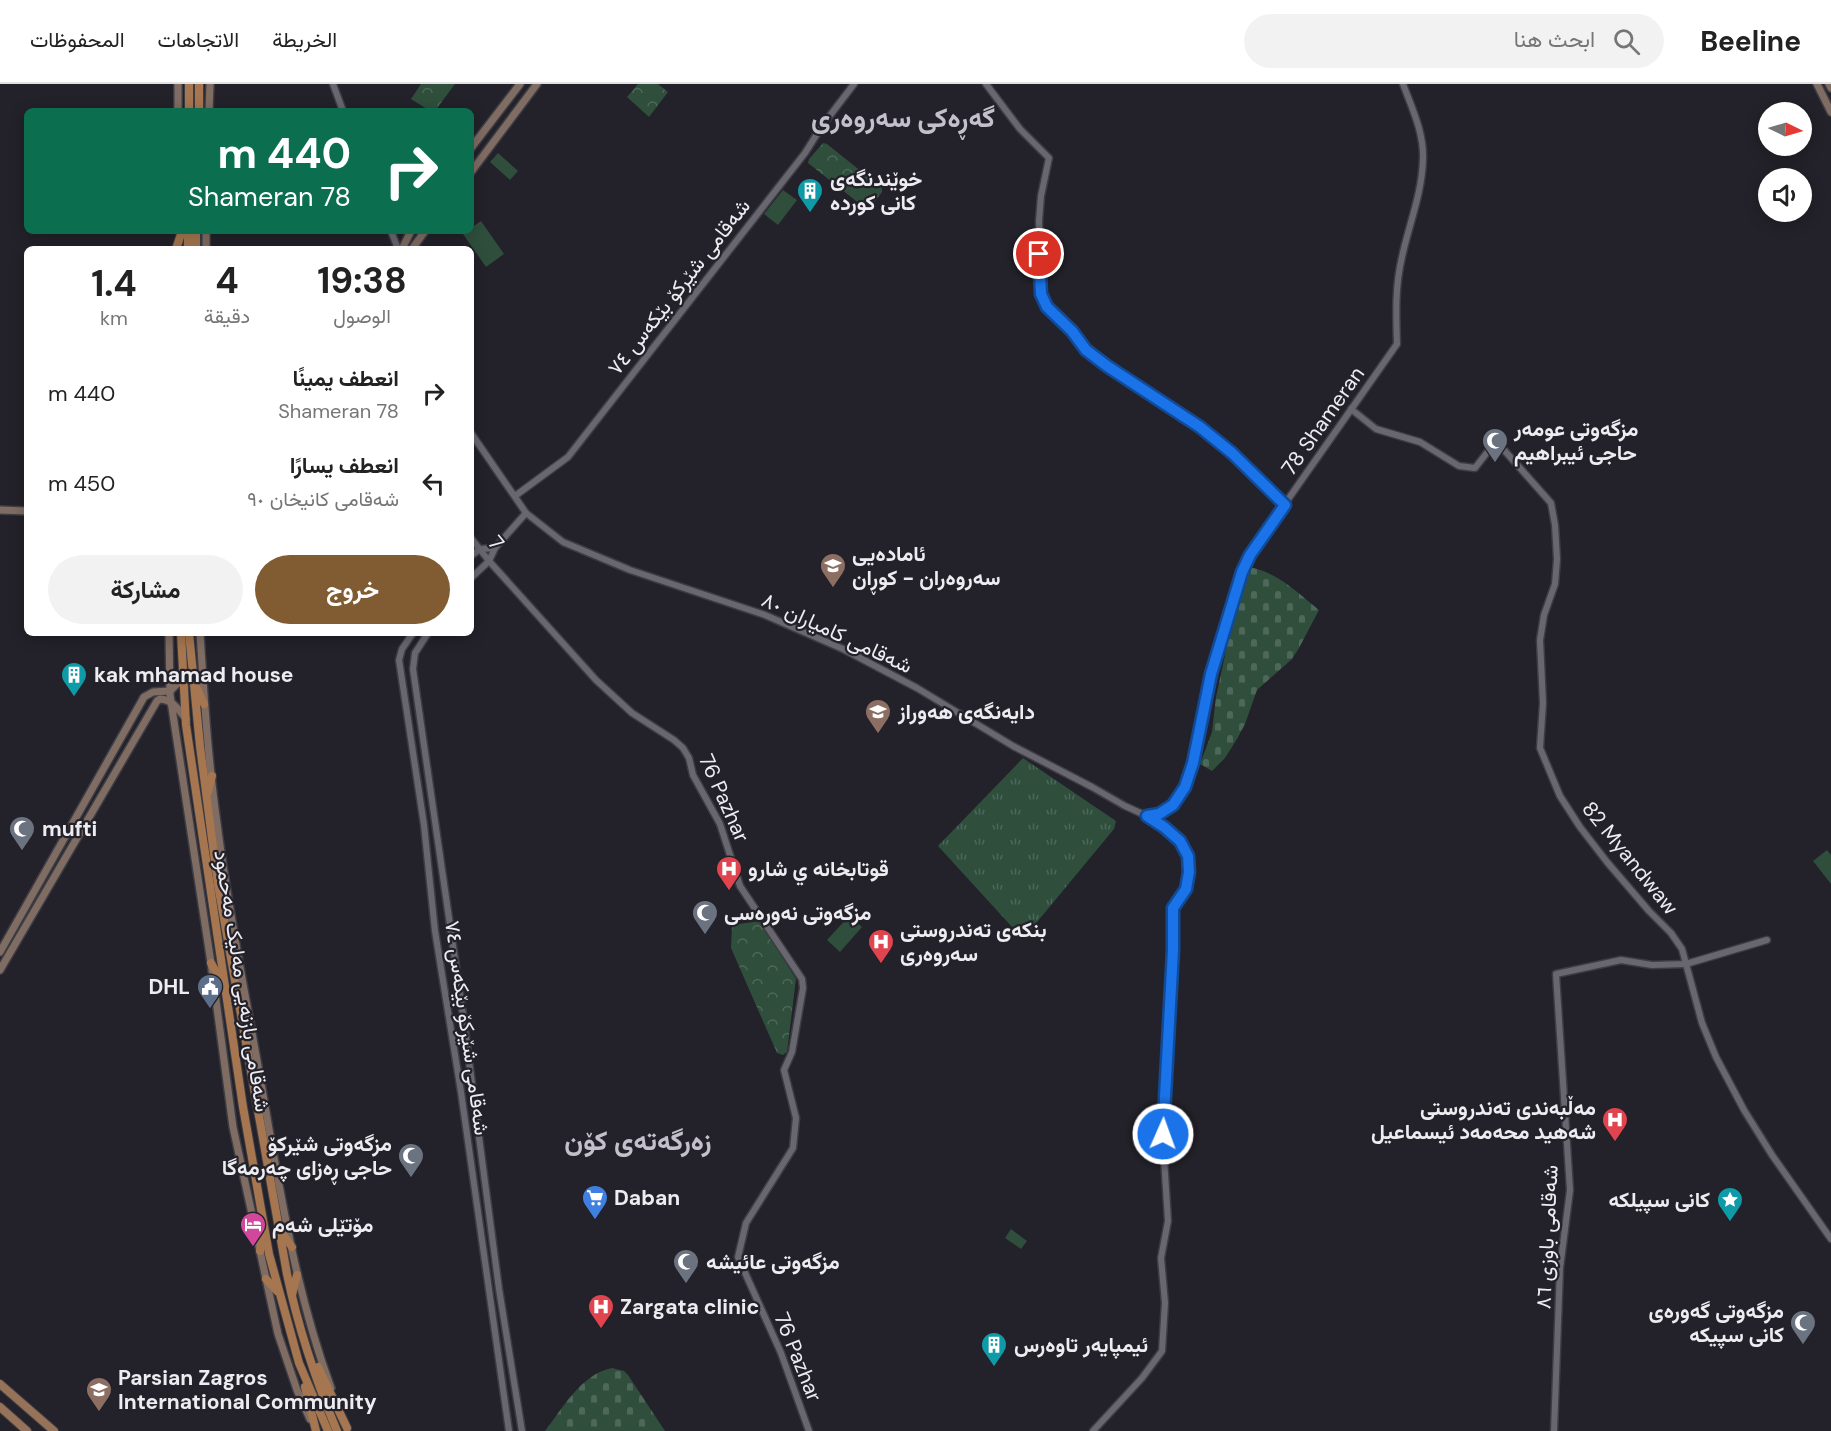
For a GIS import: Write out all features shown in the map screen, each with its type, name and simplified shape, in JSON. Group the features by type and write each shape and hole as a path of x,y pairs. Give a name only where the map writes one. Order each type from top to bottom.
{"highway":[{"path":"189,84 189,108"},
{"path":"199,84 199,108"},
{"name":"شەقامی بازنەیی مەلیک مەحمود","path":"181,636 186,719 243,1107 264,1226 278,1292 299,1363 328,1431"},
{"name":"شەقامی بازنەیی مەلیک مەحمود","path":"189,636 206,796 291,1297 321,1390 337,1431"},
{"path":"193,679 204,704"},
{"path":"206,796 212,776"},
{"path":"211,963 225,989"},
{"path":"236,980 241,970"},
{"path":"241,1093 256,1091"},
{"path":"243,1107 258,1105"},
{"path":"260,1251 264,1226"},
{"path":"278,1227 292,1247"},
{"path":"291,1297 297,1275"},
{"path":"266,1279 278,1292"},
{"path":"304,1338 347,1429"},
{"path":"299,1363 316,1431"}],"main road":[{"path":"178,84 178,108"},
{"path":"209,108 210,84"},
{"path":"474,144 520,84"},
{"path":"474,168 537,84"},
{"path":"1819,84 1831,112"},
{"path":"1829,84 1831,88"},
{"path":"0,512 24,513"},
{"path":"169,636 171,702 211,963 233,1126 287,1364 316,1431"},
{"path":"200,636 204,704 222,884 241,970 297,1275 321,1360 347,1429"},
{"path":"0,952 141,702 148,694 170,691 180,681 183,670"},
{"path":"0,970 151,710 160,699 177,706 186,719"},
{"path":"141,702 151,710"},
{"path":"0,1384 54,1431"},
{"path":"0,1407 27,1431"}],"street":[{"path":"333,84 342,108"},
{"name":"شەقامی شێرکۆ بێکەس ٧٤","path":"515,496 568,457 805,153 854,84"},
{"path":"986,84 1020,129 1049,158 1041,196 1039,221 1041,294 1047,307 1072,331 1086,350 1200,427 1232,453 1285,505"},
{"name":"78 Shameran","path":"1147,816 1159,814 1173,805 1185,787 1193,763 1211,674 1242,572 1250,555 1397,344 1395,308 1397,281 1416,210 1423,159 1417,121 1403,84"},
{"name":"82 Myandwaw","path":"1352,409 1376,429 1420,442 1459,466 1474,468 1496,441 1551,502 1557,559 1555,584 1544,615 1540,640 1542,704 1540,748 1560,796 1580,827 1627,886 1677,940 1682,949 1701,1023 1726,1076 1772,1155 1831,1239"},
{"name":"شەقامی کامیاران ٨٠","path":"474,436 526,513 563,542 648,577 765,615 843,649 917,688 1013,746 1125,807 1147,816 1180,841 1188,856 1189,872 1186,889 1173,908 1173,962 1162,1125 1168,1221 1161,1258 1165,1303 1162,1351 1142,1378 1093,1431"},
{"path":"474,575 489,561 495,548 526,513"},
{"name":"7","path":"474,542 495,568"},
{"path":"474,554 480,549 495,548"},
{"path":"474,566 481,567"},
{"name":"76 Pazhar","path":"495,568 596,680 632,713 683,748 689,758 693,775 720,824 740,886 802,979 803,988 792,1052 784,1070 796,1118 794,1148 746,1223 738,1257 781,1353 809,1431"},
{"name":"شەقامی شێرکۆ بێکەس ٧٤","path":"411,636 402,649 399,660 424,825 435,931 461,1092 509,1431"},
{"name":"شەقامی شێرکۆ بێکەس ٧٤","path":"426,636 415,654 413,669 463,1015 499,1289 522,1431"},
{"name":"شەقامی باوزی ٨٦","path":"1554,1431 1560,1268 1570,1190 1556,974 1621,960 1652,965 1686,964 1767,940"}],"green space":[{"path":"421,84 455,84 437,108 425,108 411,99"},
{"path":"638,84 658,84 668,92 649,117 627,97"},
{"path":"823,143 882,188 882,192 870,208 865,208 808,163"},
{"path":"498,153 518,171 510,180 490,162"},
{"path":"783,190 797,200 778,225 764,214"},
{"path":"481,221 504,254 486,267 474,250 474,246 471,246 463,234 474,234 474,226"},
{"path":"1248,567 1277,578 1319,610 1292,659 1257,690 1237,739 1225,758 1212,771 1200,764 1212,732 1216,697 1230,632"},
{"path":"1023,758 1116,821 1114,829 1023,939 938,846"},
{"path":"1827,850 1831,855 1831,884 1813,861"},
{"path":"849,916 862,927 840,952 827,940"},
{"path":"760,921 796,979 787,1052 783,1055 777,1053 731,948 732,925"},
{"path":"1011,1229 1027,1241 1021,1249 1005,1238"},
{"path":"612,1368 624,1371 628,1375 665,1431 545,1431 582,1385 601,1371"}],"place":[{"name":"خوێندنگەی کانی کوردە","path":"810,214"},
{"name":"مزگەوتی عومەر حاجی ئیبراهیم","path":"1495,464"},
{"name":"ئامادەیی سەروەران - کوڕان","path":"833,589"},
{"name":"kak mhamad house","path":"74,698"},
{"name":"دایەنگەی هەوراز","path":"878,735"},
{"name":"mufti","path":"22,852"},
{"name":"قوتابخانه ي شارو","path":"729,892"},
{"name":"مزگەوتی نەورەسی","path":"705,936"},
{"name":"بنکەی تەندروستی سەروەری","path":"881,965"},
{"name":"DHL","path":"210,1010"},
{"name":"مەڵبەندی تەندروستی شەهید محەمەد ئیسماعیل","path":"1615,1143"},
{"name":"مزگەوتی شێرکۆ حاجی ڕەزای چەرمەگا","path":"411,1179"},
{"name":"Daban","path":"595,1221"},
{"name":"کانی سپیلکە","path":"1730,1223"},
{"name":"مۆتێلی شەم","path":"253,1248"},
{"name":"مزگەوتی عائیشە","path":"686,1285"},
{"name":"Zargata clinic","path":"601,1330"},
{"name":"مزگەوتی گەورەی کانی سپیکە","path":"1803,1346"},
{"name":"ئیمپایەر تاوەرس","path":"994,1368"},
{"name":"Parsian Zagros International Community","path":"99,1413"}],"district":[{"name":"گەڕەکی سەروەری","path":"903,118"},
{"name":"زەرگەتەی کۆن","path":"638,1141"}],"route":[{"path":"1039,254 1041,294 1047,307 1065,323 1086,350 1200,427 1232,453 1285,505 1250,555 1242,572 1211,674 1193,763 1185,787 1178,800 1167,810 1147,816 1180,841 1188,856 1189,872 1186,889 1173,908 1173,950 1163,1134"}]}
